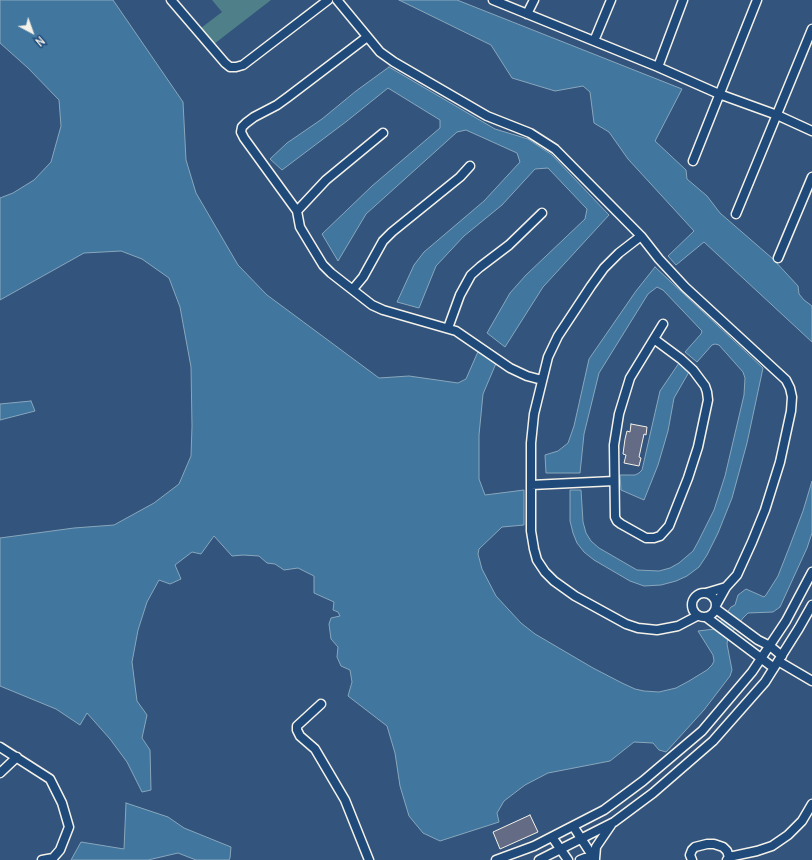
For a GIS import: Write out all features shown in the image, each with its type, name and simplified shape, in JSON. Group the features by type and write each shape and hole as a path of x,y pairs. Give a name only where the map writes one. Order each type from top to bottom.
{"street":[{"path":"171,0 230,67 243,65 328,0"},
{"path":"337,0 380,52 408,71 487,116 517,127 541,139 564,157 641,236 659,259 685,287 779,373 786,380 790,388 792,397 791,411 780,462 765,510 738,574 726,587 713,613 686,621 678,626 666,629 648,630 626,624 575,596 554,581 545,572 537,560 531,531 532,435 534,414 548,357 558,336 604,268 619,253 641,236"},
{"path":"493,0 594,40 719,94 777,115 812,131"},
{"path":"527,14 534,0"},
{"path":"594,40 611,0"},
{"path":"658,67 684,0"},
{"path":"692,161 757,0"},
{"path":"736,214 812,29"},
{"path":"367,37 288,98 254,117 242,127 241,132 244,138 297,211 300,226 323,265 331,273 353,289 364,300 383,310 456,331 473,341 497,360 510,368 527,376 542,380"},
{"path":"297,211 326,180 383,133"},
{"path":"353,289 363,277 388,236 460,177 470,166"},
{"path":"778,258 812,177"},
{"path":"448,328 460,295 471,276 480,267 509,245 542,213"},
{"path":"654,340 681,359 693,370 705,386 708,400 698,447 688,478 669,526 665,532 654,538 646,538 617,521 615,511 614,481 615,438 619,414 630,378 654,340 662,324"},
{"path":"531,485 614,481"},
{"path":"496,860 534,846 604,810 643,781 702,731 755,668 786,621 812,572"},
{"path":"686,621 694,597 698,594 726,587"},
{"path":"706,593 713,597 716,607 723,615 758,640 770,646 778,662"},
{"path":"538,860 612,823 653,793 713,741 765,682 799,628 812,604"},
{"path":"691,605 694,613 716,625 761,659 778,662 812,681"},
{"path":"758,640 777,634"},
{"path":"749,650 755,668"},
{"path":"321,704 297,726 297,730 300,736 315,749 345,800 369,860"},
{"path":"0,747 50,779 62,803 69,827 60,850 53,859 35,860"},
{"path":"0,773 17,757"},
{"path":"692,860 690,855 692,850 695,847 707,844 714,844 722,847 727,851 728,858 772,846 788,835 802,821 812,804"},
{"path":"595,860 596,847 612,823"},
{"path":"573,826 595,860"},
{"path":"552,837 568,860"},
{"path":"580,860 585,858 595,860"}],"green space":[{"path":"212,0 271,0 214,44 201,28 222,12"}],"water":[{"path":"0,0 113,0 183,102 186,160 196,193 238,265 267,295 379,378 409,376 458,383 466,379 480,347 497,361 483,394 479,435 479,479 485,495 524,490 524,525 502,527 479,549 478,554 482,569 496,596 521,623 535,634 593,668 635,689 659,692 676,688 689,681 707,670 714,661 713,655 698,631 715,629 731,607 735,605 738,595 746,589 764,597 778,576 803,511 812,481 812,533 807,548 780,607 773,612 748,613 728,637 727,644 732,670 730,676 704,710 666,752 659,750 653,743 634,742 610,761 548,773 525,785 504,801 497,813 499,822 440,841 423,833 409,816 400,786 395,753 387,726 348,696 352,682 350,670 341,666 337,657 338,647 331,639 329,624 331,618 340,616 338,612 333,610 334,602 314,593 314,576 298,568 284,570 275,564 267,563 259,556 232,556 214,536 201,554 192,552 175,565 181,579 170,584 159,580 147,602 138,630 132,662 137,701 147,715 142,738 150,750 151,790 142,792 127,762 110,739 87,713 80,725 56,709 0,686 0,538 74,528 114,525 154,503 179,484 191,456 192,426 191,367 180,307 169,278 142,259 121,251 84,253 0,300 0,198 13,193 34,180 51,162 61,126 59,100 28,68 0,43"},
{"path":"399,0 457,0 682,89 655,141 686,170 687,179 707,196 720,213 773,259 798,286 799,294 812,306 812,342 704,242 676,265 668,256 694,231 628,159 609,132 594,123 590,92 583,86 555,91 512,78 491,45"},
{"path":"389,67 495,129 528,139 552,155 609,215 543,287 505,347 487,333 510,293 526,275 585,219 587,209 548,168 535,169 502,205 464,236 436,266 419,308 397,302 414,265 424,252 484,201 520,162 517,153 466,130 457,132 366,214 338,261 322,234 372,186 440,128 440,120 388,88 282,170 270,159 287,143 322,119 356,91"},
{"path":"655,267 763,368 747,443 732,498 718,533 707,555 699,567 687,576 661,585 644,586 630,581 594,560 584,552 577,543 570,521 570,490 581,490 583,522 586,533 591,541 599,548 637,570 659,571 670,568 679,563 693,551 714,510 725,476 744,395 745,378 743,372 719,345 712,345 697,362 685,352 702,331 663,290 657,287 648,294 599,373 584,434 580,473 546,473 545,455 558,451 568,443 574,426 589,359 636,291"},
{"path":"679,363 689,372 674,398 668,431 658,465 644,500 621,490 620,475 635,475 642,470 660,391"},
{"path":"31,401 35,411 0,420 0,404"},
{"path":"126,803 168,817 184,828 231,847 229,860 196,860 178,853 148,860 71,860 81,842 124,849"}],"building":[{"path":"631,424 647,427 639,457 641,458 639,466 624,463 626,455 623,454 625,439 627,431 630,432"},
{"path":"530,815 538,832 500,849 493,832"}]}
